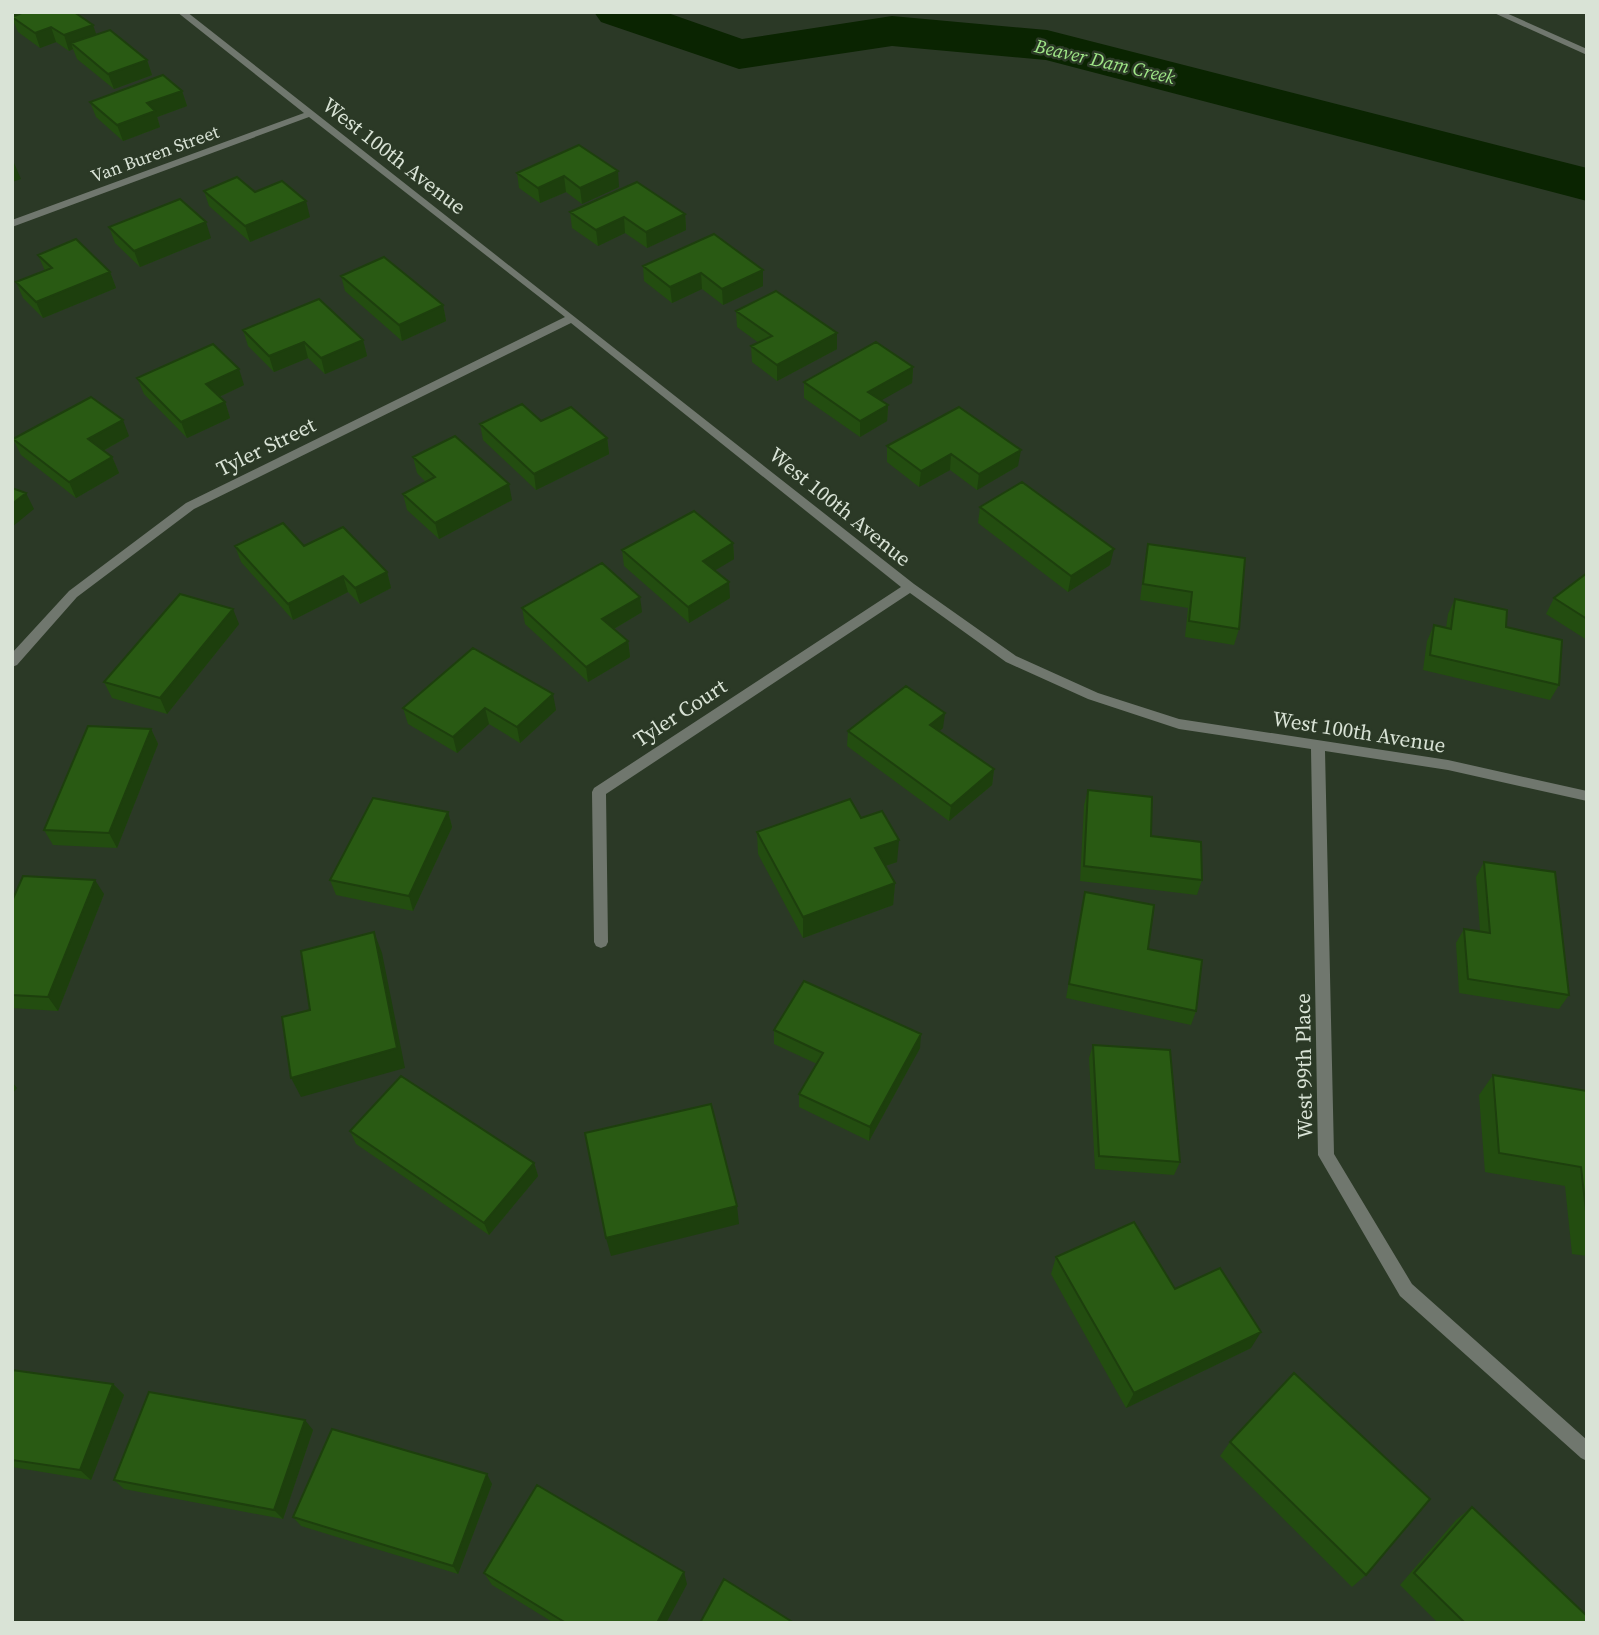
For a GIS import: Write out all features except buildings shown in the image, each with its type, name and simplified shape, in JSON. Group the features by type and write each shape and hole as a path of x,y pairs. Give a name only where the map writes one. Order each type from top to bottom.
{"street":[{"name":"West 100th Avenue","path":"181,12 910,587 1011,659 1093,696 1180,724 1448,765 1587,796"},
{"path":"1496,12 1587,52"},
{"name":"Van Buren Street","path":"12,224 309,114"},
{"name":"Tyler Street","path":"12,662 73,594 190,506 572,318"},
{"name":"Tyler Court","path":"601,942 599,792 910,587"},
{"name":"West 99th Place","path":"1318,746 1326,1155 1406,1290 1587,1452"}],"waterway":[{"name":"Beaver Dam Creek","path":"618,12 739,54 892,31 1047,45 1587,185"}]}
